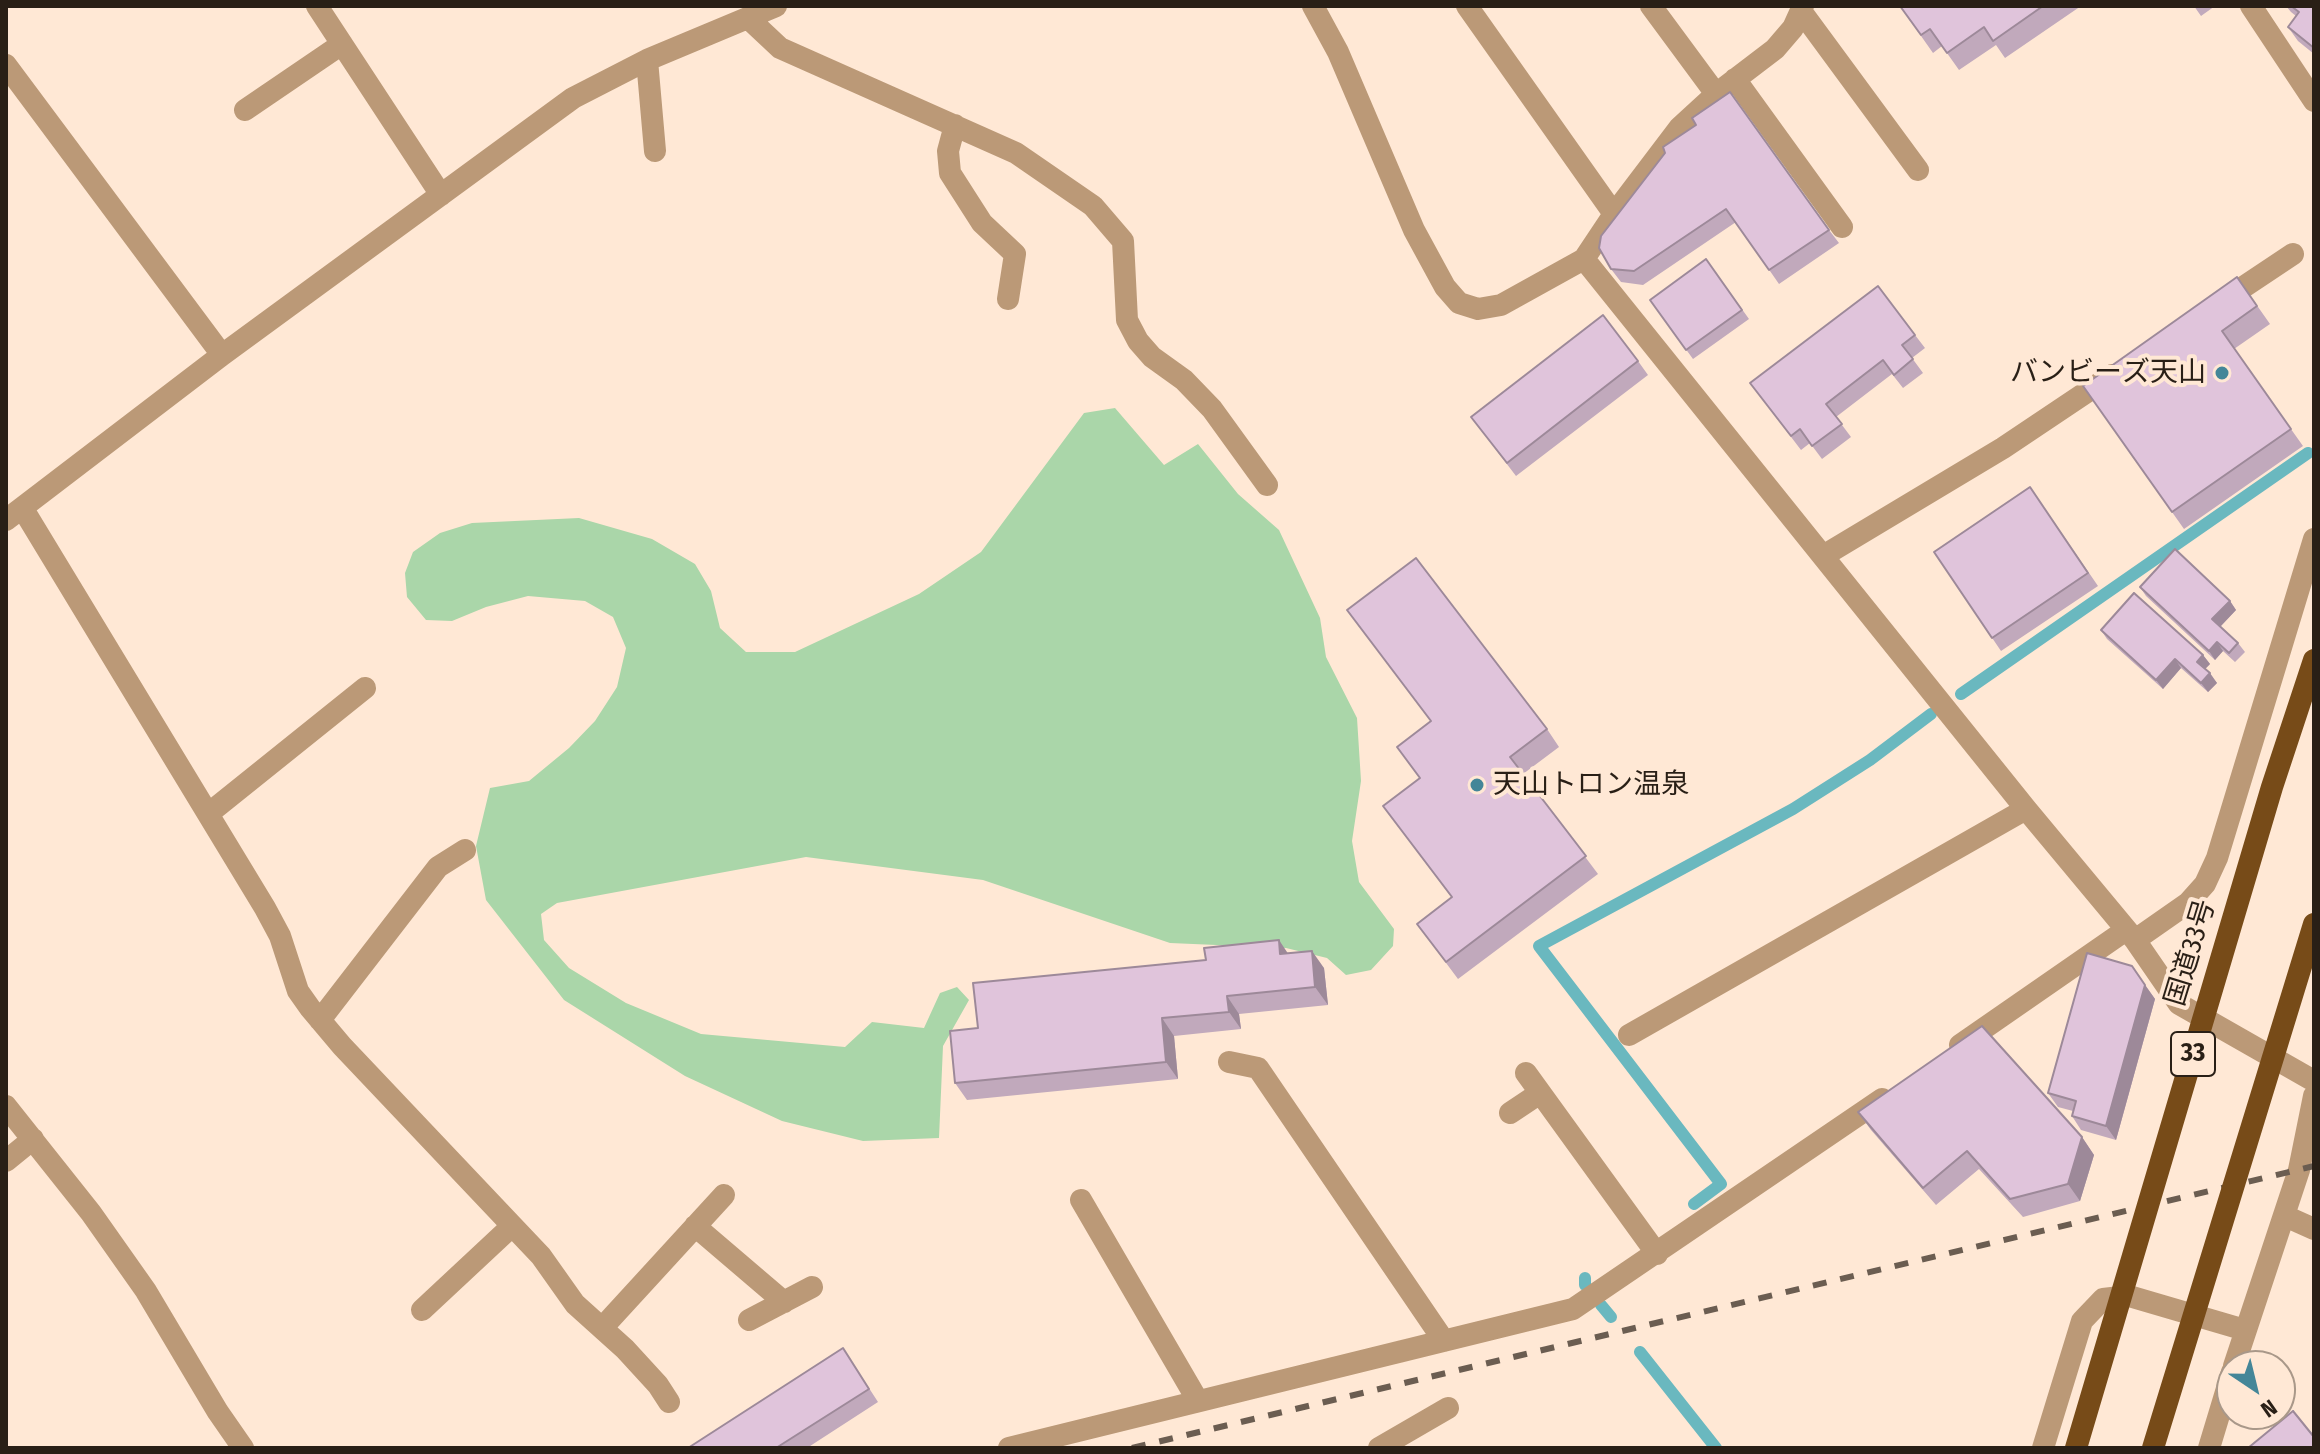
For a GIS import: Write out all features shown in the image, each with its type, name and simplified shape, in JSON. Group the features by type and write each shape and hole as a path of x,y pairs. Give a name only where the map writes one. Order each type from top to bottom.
{"highway":[{"name":"国道33号","path":"2076,1448 2263,818 2314,660"},
{"path":"2153,1448 2314,924"}],"street":[{"path":"317,6 441,195"},
{"path":"669,1402 658,1385 603,1327 575,1304 541,1256 320,1020 298,991 280,936 208,814 14,514 222,355 573,98 647,60 776,6"},
{"path":"1313,6 1338,52 1414,230 1445,287 1459,303 1478,309 1501,305 1584,259 1680,127 1716,94 1775,49 1793,28 1802,8"},
{"path":"1467,6 1614,214"},
{"path":"1651,6 1716,94"},
{"path":"2251,6 2314,101"},
{"path":"1802,8 1918,170"},
{"path":"748,18 780,48 1016,153 1093,206 1123,241 1127,320 1138,341 1152,357 1184,380 1212,409 1267,485"},
{"path":"245,110 342,44"},
{"path":"647,60 655,151"},
{"path":"6,65 222,355"},
{"path":"1735,79 1842,227"},
{"path":"955,125 948,151 950,173 982,223 1015,254 1008,299"},
{"path":"2201,316 2293,254"},
{"path":"1584,259 2131,935 2179,1004 2314,1081"},
{"path":"1823,556 2003,448 2135,360"},
{"path":"1944,1056 2131,935 2188,903 2205,884 2217,858 2314,539"},
{"path":"208,814 365,688"},
{"path":"1629,1035 2026,809"},
{"path":"320,1020 438,867 465,850"},
{"path":"1229,1062 1258,1068 1444,1341"},
{"path":"1526,1073 1657,1254"},
{"path":"1009,1448 1573,1309 1905,1083"},
{"path":"1510,1113 1540,1093"},
{"path":"2239,1350 2299,1170 2314,1096"},
{"path":"6,1106 91,1213 146,1291 243,1448"},
{"path":"6,1161 33,1139"},
{"path":"603,1327 724,1195"},
{"path":"1081,1200 1198,1401"},
{"path":"2285,1216 2314,1229"},
{"path":"422,1310 512,1226"},
{"path":"695,1226 784,1302"},
{"path":"749,1320 812,1287"},
{"path":"2043,1448 2082,1321 2103,1299 2129,1296 2245,1330"},
{"path":"1379,1448 1412,1440 1448,1408"},
{"path":"2209,1448 2216,1425"}],"green space":[{"path":"1115,408 1164,465 1198,444 1238,494 1279,530 1320,618 1326,657 1357,718 1361,781 1352,841 1359,882 1394,929 1393,946 1371,970 1346,975 1327,958 1286,948 1170,943 983,880 806,857 557,903 541,914 544,940 569,968 626,1003 701,1034 845,1047 872,1022 924,1028 940,993 957,987 969,1000 943,1046 939,1138 863,1141 782,1121 685,1076 564,1000 486,900 476,846 490,788 529,781 569,748 595,721 617,687 626,648 613,617 585,601 528,596 486,607 452,621 426,620 407,597 405,573 413,552 440,533 472,523 579,518 652,539 695,564 711,591 720,628 746,652 795,652 919,594 981,552 1084,413"}],"building":[{"path":"1900,6 2043,6 1993,41 1984,27 1947,53 1930,29 1921,35"},
{"path":"2291,6 2314,6 2314,48 2288,27 2299,12"},
{"path":"1730,92 1829,230 1769,270 1726,209 1634,271 1611,269 1599,248 1601,236 1665,153 1663,147 1696,125 1692,118"},
{"path":"1706,259 1742,310 1686,350 1650,300"},
{"path":"2237,277 2257,306 2222,331 2291,429 2172,512 2083,386"},
{"path":"1878,286 1915,335 1902,345 1913,359 1894,375 1883,360 1826,404 1842,424 1812,446 1800,429 1791,436 1750,383"},
{"path":"1603,315 1638,361 1507,463 1471,417"},
{"path":"2030,487 2088,573 1992,638 1934,552"},
{"path":"2175,549 2230,601 2212,619 2238,643 2229,653 2217,642 2209,651 2140,587"},
{"name":"天山トロン温泉","path":"1416,558 1547,729 1510,757 1586,856 1446,962 1417,924 1452,897 1383,806 1420,778 1397,747 1431,721 1347,610"},
{"path":"2134,593 2203,655 2197,662 2210,673 2201,683 2175,659 2156,680 2101,630"},
{"path":"1279,940 1280,954 1312,951 1315,987 1227,996 1229,1012 1162,1018 1166,1062 955,1083 950,1031 978,1028 973,983 1206,960 1204,948"},
{"path":"2087,953 2132,966 2145,985 2106,1126 2072,1116 2076,1101 2048,1093"},
{"path":"1982,1026 2082,1137 2068,1184 2010,1199 1967,1151 1923,1188 1858,1112"},
{"path":"843,1348 869,1389 776,1448 688,1448"},
{"path":"2296,1415 2314,1437 2314,1448 2248,1448 2270,1430 2296,1430"}],"waterway":[{"path":"1961,694 2308,453"},
{"path":"1694,1204 1721,1184 1539,946 1793,809 1870,760 1931,714"},
{"path":"1585,1278 1585,1285"},
{"path":"1601,1305 1611,1317"},
{"path":"1640,1352 1716,1448"}],"railway":[{"path":"1132,1448 2314,1166"}],"place":[{"name":"バンビーズ天山","path":"2222,373"},
{"name":"天山トロン温泉","path":"1477,785"}]}
